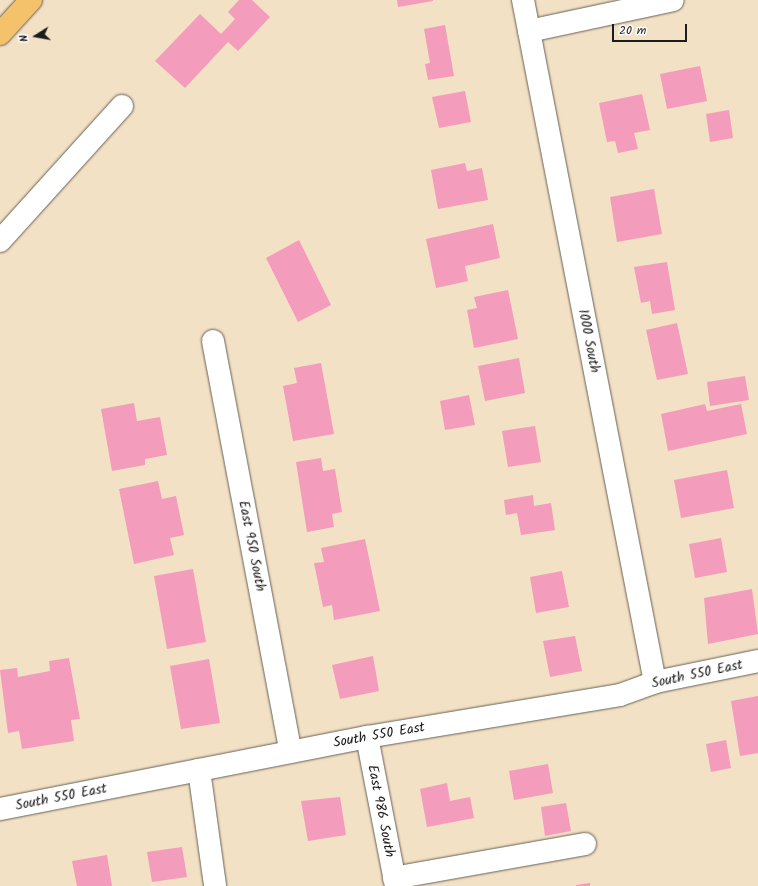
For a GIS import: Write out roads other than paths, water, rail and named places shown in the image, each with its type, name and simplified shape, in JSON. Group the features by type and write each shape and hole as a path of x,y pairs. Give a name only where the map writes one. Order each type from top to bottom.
{"main road":[{"path":"0,34 31,0"}],"street":[{"name":"1000 South","path":"523,0 655,682"},
{"path":"529,31 673,0"},
{"path":"0,241 122,106"},
{"name":"East 950 South","path":"213,341 291,752"},
{"name":"South 550 East","path":"0,809 367,737 620,695 655,682 758,661"},
{"name":"East 986 South","path":"367,737 395,882"},
{"path":"199,770 215,886"},
{"path":"395,882 585,844"}]}
